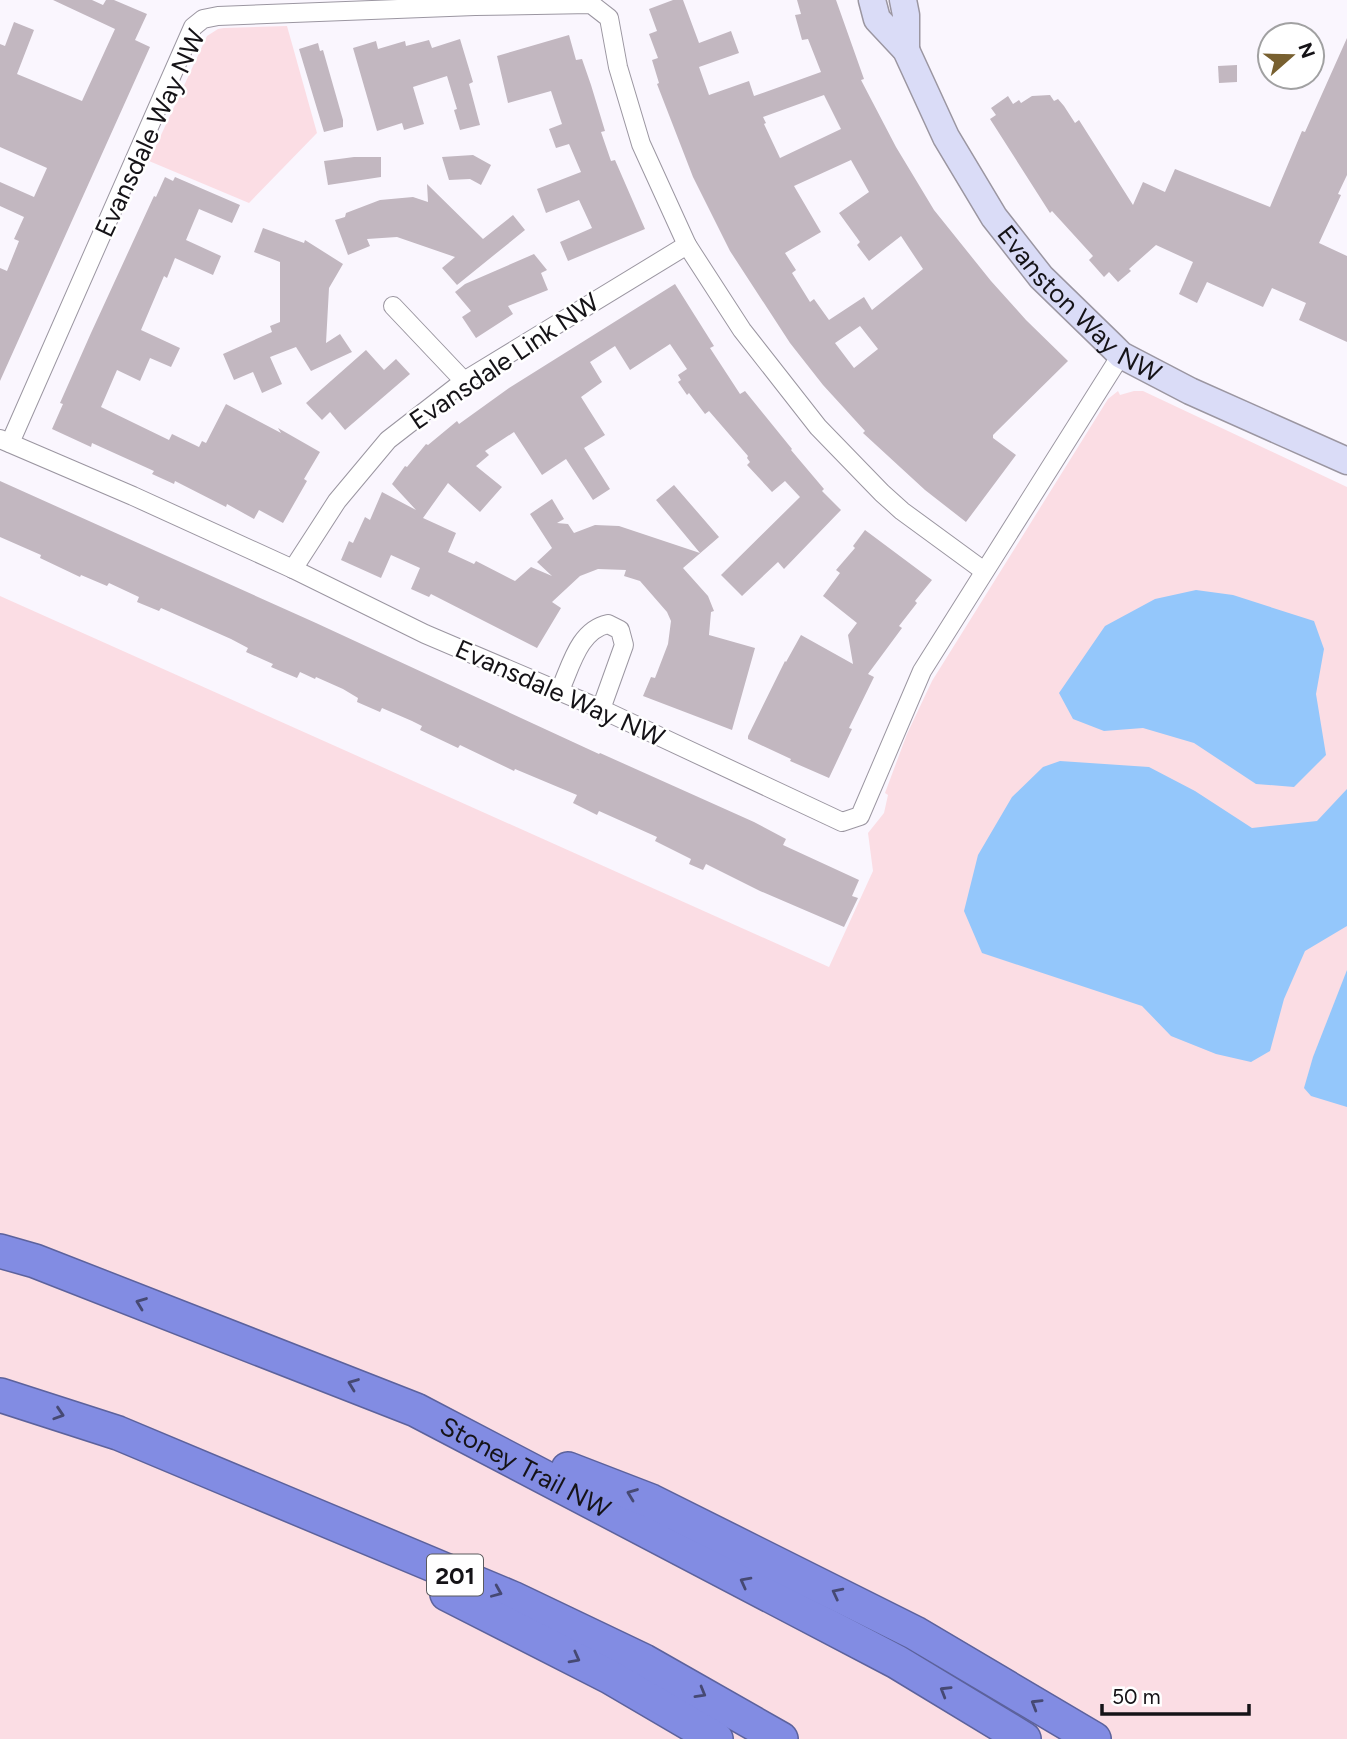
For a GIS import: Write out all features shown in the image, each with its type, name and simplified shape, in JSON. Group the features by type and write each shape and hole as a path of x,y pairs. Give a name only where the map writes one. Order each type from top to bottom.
{"highway":[{"name":"Stoney Trail NW","path":"0,1251 35,1261 416,1410 897,1662 1024,1739"},
{"name":"201","path":"0,1395 118,1433 512,1598 644,1661 782,1739"},
{"path":"416,1410 651,1501 915,1633 1094,1739"},
{"path":"118,1433 513,1626 610,1677 716,1739"}],"street":[{"name":"Evanston Way NW","path":"872,0 877,19 906,50 946,137 994,217 1041,276 1121,355 1190,391 1347,461"},
{"name":"Evanston Way NW","path":"903,0 906,50"},
{"name":"Evansdale Way NW","path":"984,571 892,502 818,427 742,330 687,245 641,144 618,67 609,18 591,4 475,6 218,16 203,19 193,27 5,441 293,569 425,634 560,690 842,822 860,816 922,671 1121,355"},
{"name":"Evansdale Link NW","path":"293,569 337,501 388,440 464,381 687,245"},
{"path":"393,306 464,381"},
{"path":"560,690 590,631 608,624 620,630 624,645 601,709"}],"shaded area":[{"path":"287,26 317,133 249,203 149,161 207,36 224,28"},
{"path":"1118,391 1120,395 1143,391 1347,487 1347,1739 0,1739 0,596 829,967 873,871 868,833 884,813 888,795 885,793 907,734 932,681 1108,399"}],"water":[{"path":"1196,590 1233,595 1314,621 1324,649 1316,694 1326,755 1294,787 1256,784 1194,743 1143,728 1104,731 1073,719 1059,693 1105,626 1155,599"},
{"path":"1060,761 1149,767 1195,791 1252,828 1317,821 1347,789 1347,926 1305,951 1284,999 1270,1051 1251,1062 1216,1054 1171,1036 1142,1006 982,953 964,911 978,855 1012,797 1043,767"},
{"path":"1347,970 1347,1107 1311,1096 1304,1088 1313,1057"}],"building":[{"path":"53,0 92,0 103,5 106,0 114,0 147,14 135,40 150,47 0,381 0,268 7,271 19,241 14,239 24,217 0,206 0,182 34,197 47,168 0,147 0,44 5,46 14,22 34,30 17,74 82,101 115,29"},
{"path":"673,0 683,0 699,43 731,31 739,53 699,67 709,95 749,81 754,96 821,72 808,39 802,40 795,15 801,14 797,0 836,0 864,79 861,80 896,147 934,210 991,281 1068,361 993,435 993,438 1016,455 966,522 925,490 863,433 865,431 823,385 790,343 730,251 693,177 657,84 659,83 652,60 658,58 649,34 657,31 649,9","holes":["824,95 841,129 780,158 763,117","851,160 869,192 839,213 860,242 857,245 869,261 901,236 923,269 872,310 864,297 829,320 814,299 810,302 792,273 796,270 785,253 821,232 794,186","860,326 878,349 854,368 835,343"]},
{"path":"569,35 576,60 582,59 591,85 605,131 601,132 611,161 615,160 645,229 568,261 560,242 592,228 579,200 546,213 537,189 581,172 569,144 556,148 549,129 562,124 551,91 508,103 497,56"},
{"path":"1347,38 1347,175 1319,243 1347,256 1347,342 1299,320 1306,303 1272,288 1263,307 1207,282 1197,303 1179,294 1193,262 1156,245 1118,282 1109,272 1104,277 1089,260 1093,256 1052,211 1050,213 990,119 996,115 991,108 1008,96 1013,104 1019,100 1021,103 1032,96 1050,95 1054,101 1058,99 1075,123 1079,120 1133,205 1143,182 1165,192 1175,169 1270,207 1302,131 1305,132 1323,91 1326,91 1326,85"},
{"path":"460,39 473,82 469,84 480,125 460,130 447,76 413,87 424,124 404,130 402,123 377,131 353,48 376,41 378,49 405,41 406,46 429,40 432,48"},
{"path":"318,43 320,51 323,50 343,120 343,127 324,132 299,49"},
{"path":"1237,65 1237,82 1219,83 1218,66"},
{"path":"473,155 491,165 481,185 470,179 449,180 442,157"},
{"path":"381,157 381,177 328,185 324,161"},
{"path":"165,177 173,181 175,177 240,205 232,223 199,209 186,240 221,256 213,275 175,258 167,278 164,276 141,330 180,348 171,367 150,358 140,381 117,370 101,407 169,440 172,434 199,447 202,441 206,443 226,404 281,433 278,428 320,452 283,523 259,510 254,519 175,481 174,484 152,474 154,471 92,443 91,447 52,429 63,404 60,403 91,333"},
{"path":"427,184 483,239 513,215 525,230 457,285 442,268 455,257 397,237 367,239 370,246 348,255 335,220 380,200 413,197 428,202"},
{"path":"263,228 304,243 305,240 343,264 329,288 326,343 340,334 352,352 311,371 296,347 270,357 282,384 262,393 253,372 234,380 223,354 272,332 270,326 280,322 280,262 254,252"},
{"path":"534,254 547,270 541,273 548,290 508,306 513,314 476,338 462,317 471,311 455,292 465,284"},
{"path":"675,284 714,346 710,348 740,394 745,391 824,489 822,491 841,510 784,569 778,562 742,596 721,575 800,497 785,481 772,492 747,465 750,462 748,456 709,411 705,414 689,393 687,395 678,382 681,380 678,375 687,369 670,344 630,370 615,346 590,362 602,382 581,397 605,435 584,448 610,489 593,500 566,459 542,475 514,432 485,451 489,455 476,466 502,487 480,512 448,483 423,518 456,533 448,552 474,564 476,561 515,581 531,567 552,576 537,562 552,548 530,514 552,499 564,519 557,523 568,524 574,533 595,525 619,526 700,553 656,500 674,485 719,537 683,568 708,596 714,611 711,612 709,635 755,648 732,730 643,696 651,677 655,678 668,644 671,621 667,612 640,581 624,576 626,570 598,569 580,576 552,602 561,608 537,648 431,594 429,597 411,589 420,568 391,555 381,578 341,560 349,541 353,543 365,517 370,520 382,492 416,510 392,484 426,444 457,421 459,424 509,388"},
{"path":"366,350 384,370 396,359 410,374 345,430 330,412 322,420 306,403"},
{"path":"0,481 754,822 786,839 783,845 859,880 852,896 858,898 844,927 760,891 706,864 703,870 689,864 691,859 655,841 657,837 599,811 597,815 573,803 577,795 515,769 514,771 460,745 458,748 420,730 422,726 412,721 382,708 380,712 357,702 358,698 316,677 315,679 300,672 297,678 271,667 273,664 246,652 248,648 231,639 161,608 159,611 137,602 139,597 109,583 107,586 81,575 80,577 40,558 41,555 0,537"},
{"path":"865,530 932,580 915,601 917,603 899,626 902,628 868,674 874,677 829,778 790,761 791,759 748,739 748,736 801,635 853,664 848,635 857,623 823,596 840,573 836,570 855,548 853,546"}]}
